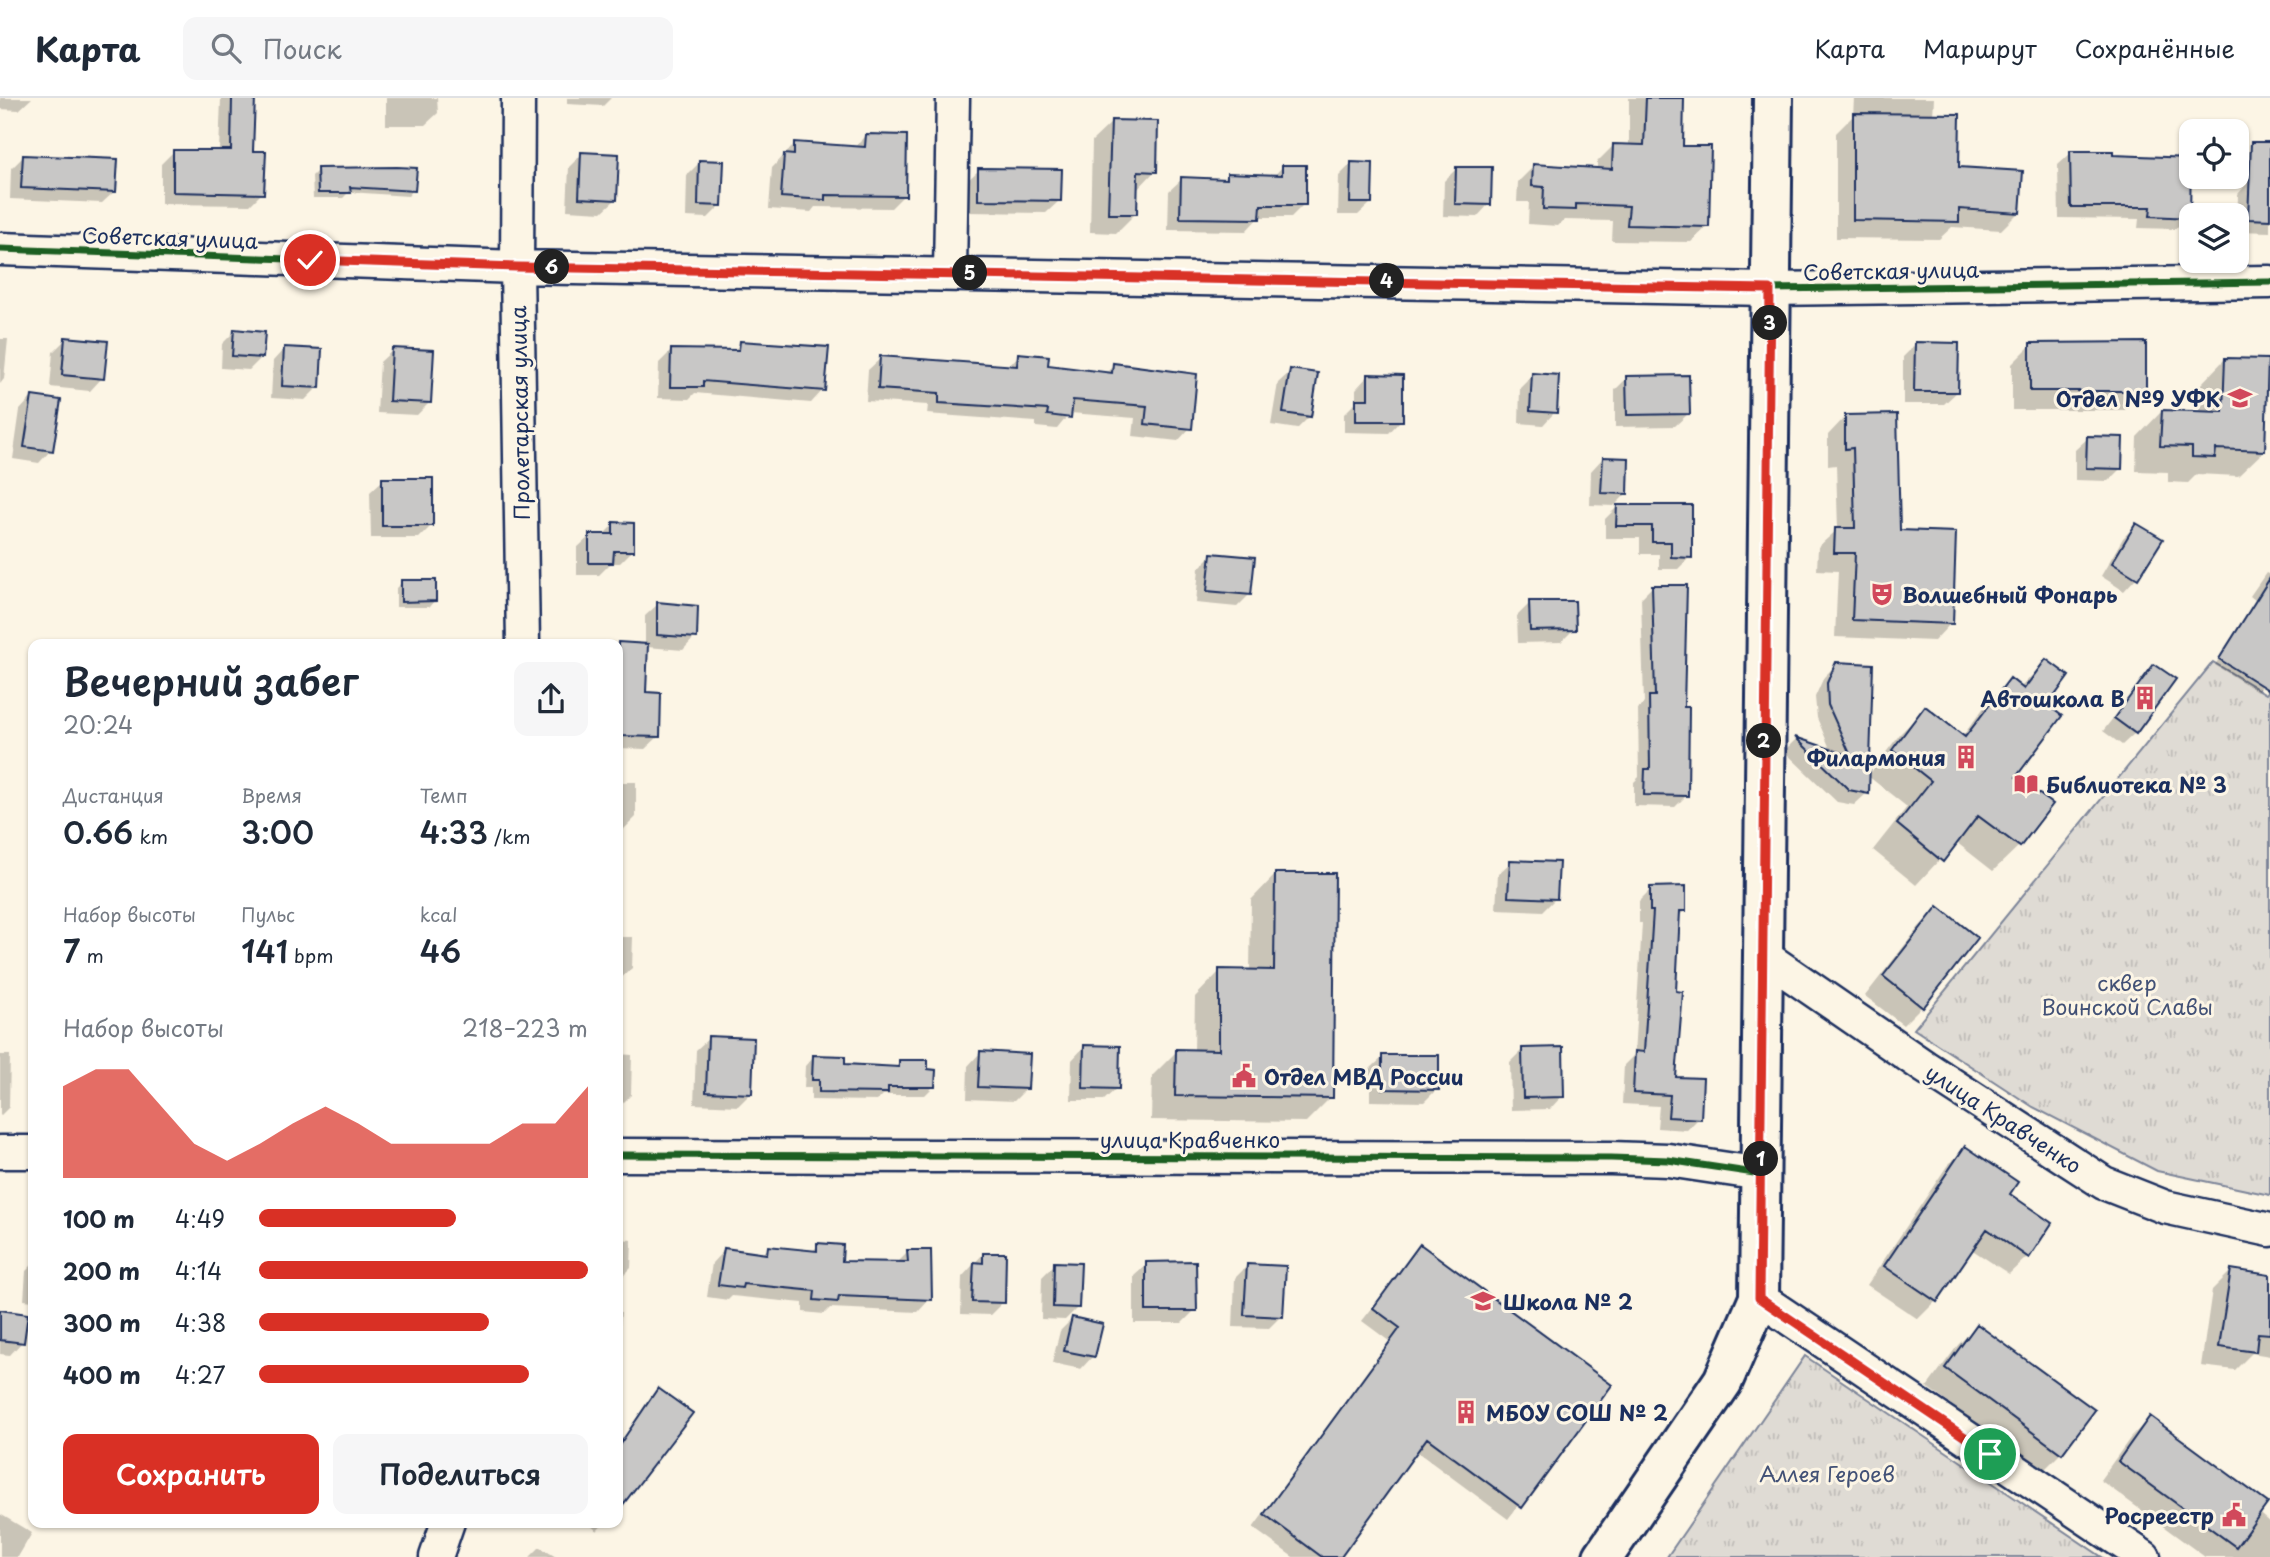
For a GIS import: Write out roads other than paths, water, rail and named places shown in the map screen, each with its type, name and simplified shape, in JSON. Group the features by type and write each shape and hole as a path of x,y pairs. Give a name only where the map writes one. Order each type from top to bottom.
{"main road":[{"path":"1603,1557 1723,1381 1759,1298 1773,98"}],"street":[{"name":"Пролетарская улица","path":"518,98 517,267 523,639"},
{"path":"950,272 953,98"},
{"name":"Советская улица","path":"0,249 517,267 950,272 1770,289 2270,282"},
{"name":"улица Кравченко","path":"1761,954 1925,1067 2104,1183 2165,1207 2270,1230"},
{"path":"0,1152 28,1152"},
{"name":"улица Кравченко","path":"623,1155 1611,1158 1668,1160 1761,1174"},
{"path":"1759,1298 2144,1557"},
{"path":"436,1557 447,1528"}],"place":[{"name":"Отдел №9 УФК","path":"2240,398"},
{"name":"Волшебный Фонарь","path":"1882,594"},
{"name":"Автошкола В","path":"2145,698"},
{"name":"Филармония","path":"1966,757"},
{"name":"Библиотека № 3","path":"2026,784"},
{"name":"Отдел МВД России","path":"1244,1076"},
{"name":"Школа № 2","path":"1483,1301"},
{"name":"МБОУ СОШ № 2","path":"1466,1412"},
{"name":"Росреестр","path":"2234,1515"}],"park label":[{"name":"сквер Воинской Славы","path":"2127,994"},
{"name":"Аллея Героев","path":"1827,1473"}]}
